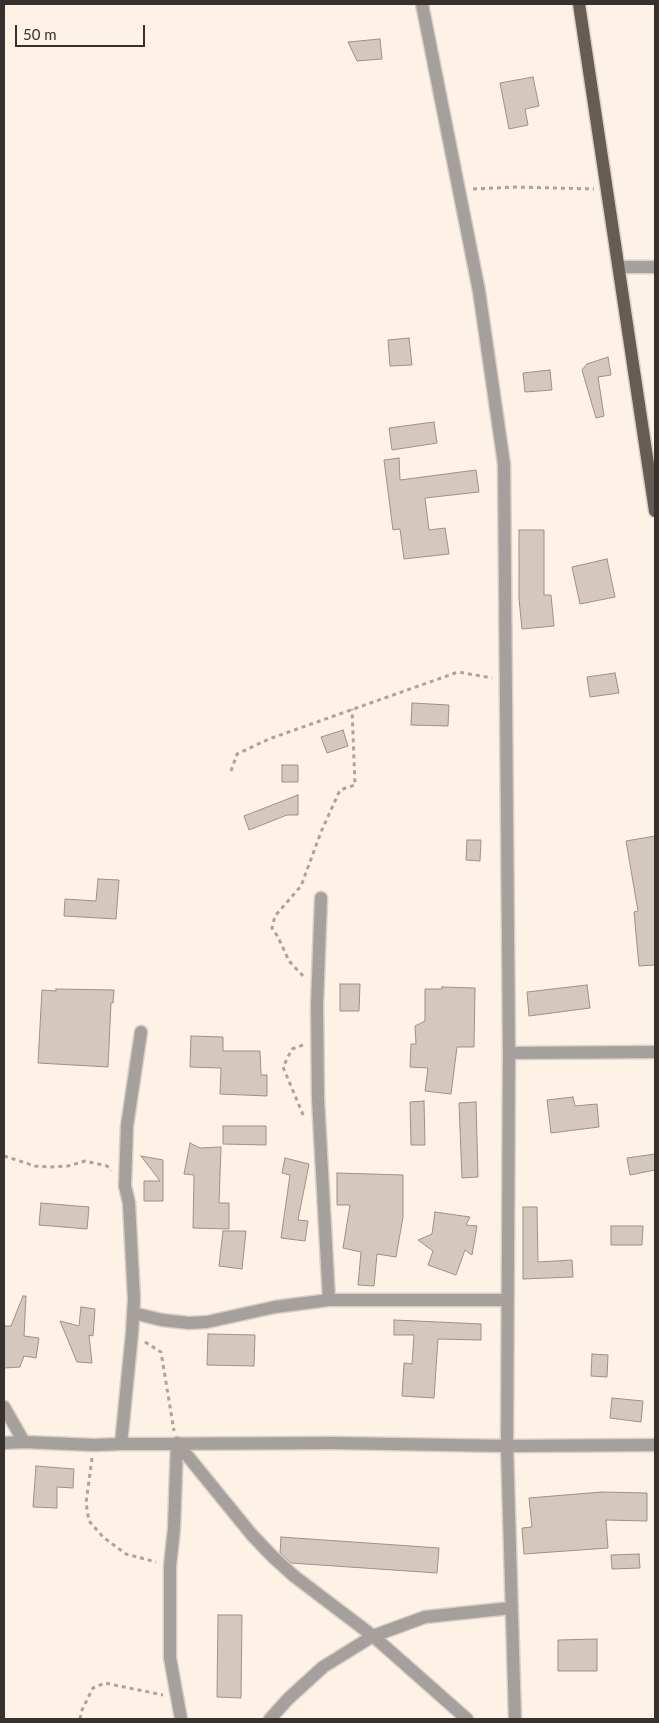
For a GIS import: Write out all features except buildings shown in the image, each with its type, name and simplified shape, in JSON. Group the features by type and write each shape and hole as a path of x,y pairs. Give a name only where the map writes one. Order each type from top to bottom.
{"main road":[{"path":"579,4 655,511"}],"street":[{"path":"422,4 479,292 504,464 509,1053 507,1446 515,1719"},
{"path":"619,267 655,268"},
{"path":"321,898 318,1040 320,1142 329,1300"},
{"path":"121,1444 133,1314 129,1203 125,1186 127,1126 141,1032"},
{"path":"509,1053 655,1052"},
{"path":"133,1314 189,1323 207,1322 275,1307 329,1300 507,1300"},
{"path":"4,1407 24,1442"},
{"path":"4,1443 94,1445 334,1443 507,1446 655,1445"},
{"path":"177,1443 170,1566 170,1658 181,1719"},
{"path":"177,1443 252,1535 273,1557 294,1576 372,1636 468,1719"},
{"path":"270,1719 288,1699 323,1667 372,1636 425,1617 511,1608"}],"path":[{"path":"460,190 516,188 607,189"},
{"path":"231,771 237,754 269,739 458,672 505,680"},
{"path":"306,979 289,961 272,928 275,916 301,886 321,832 340,790 355,785 352,710"},
{"path":"306,1122 283,1067 292,1049 318,1040"},
{"path":"4,1156 36,1166 51,1167 68,1166 85,1160 107,1166 125,1186"},
{"path":"132,1333 161,1352 177,1443"},
{"path":"94,1445 86,1503 90,1521 103,1537 126,1554 170,1566"},
{"path":"80,1719 82,1710 93,1688 104,1683 178,1698"}]}
